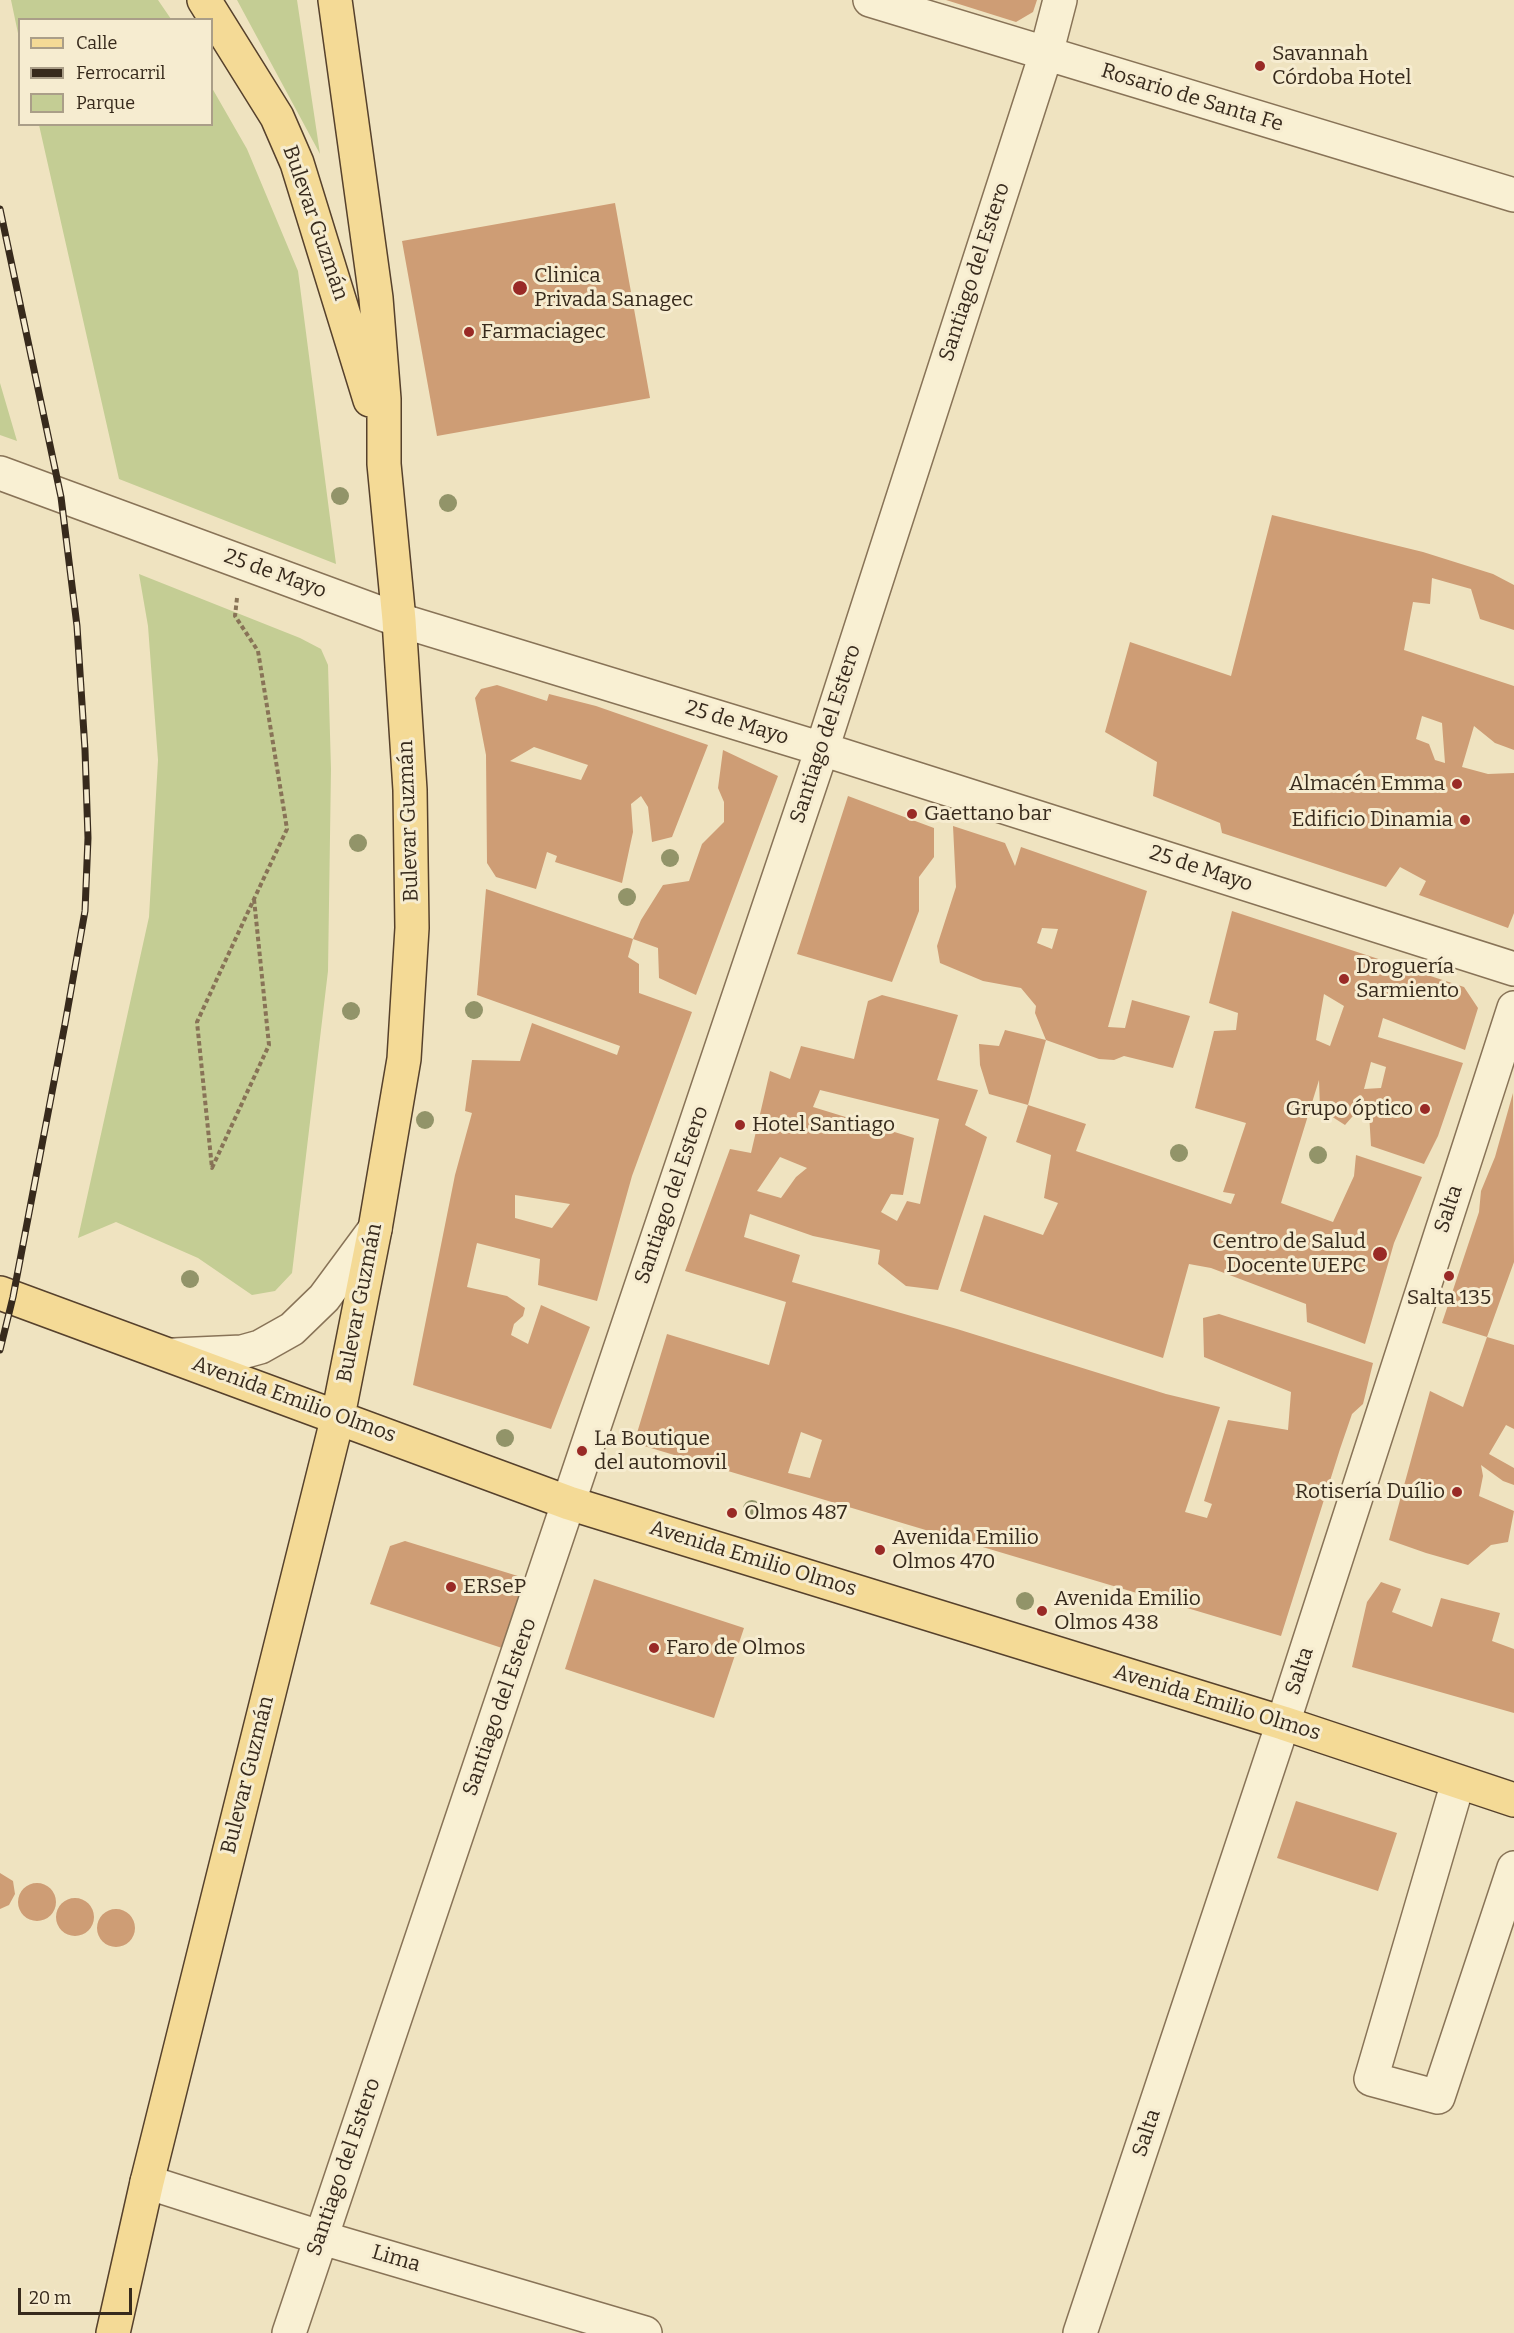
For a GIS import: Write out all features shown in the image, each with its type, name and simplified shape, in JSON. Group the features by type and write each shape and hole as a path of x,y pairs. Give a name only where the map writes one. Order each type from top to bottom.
{"main road":[{"name":"Bulevar Guzmán","path":"204,0 277,117 297,163 367,387 384,464"},
{"name":"Bulevar Guzmán","path":"113,2333 147,2182 338,1416 375,1229 404,1059 412,928 410,790 399,620 384,464 384,399 376,298 335,0"},
{"name":"Avenida Emilio Olmos","path":"4,1291 569,1503 1283,1723 1514,1800"}],"street":[{"name":"Rosario de Santa Fe","path":"870,0 1514,195"},
{"name":"Santiago del Estero","path":"289,2333 319,2237 822,749 1046,54 1060,0"},
{"name":"25 de Mayo","path":"0,473 399,620 822,749 1514,969"},
{"name":"Salta","path":"1080,2333 1283,1723 1514,1008"},
{"path":"174,1355 242,1352 260,1347 292,1329 324,1298 375,1229"},
{"path":"1458,1782 1371,2079 1438,2097 1514,1868"},
{"name":"Lima","path":"147,2182 319,2237 645,2333"}],"path":[{"path":"240,561 235,616 258,651 287,829 196,1022 212,1168 269,1045 254,899"}],"green space":[{"path":"11,0 158,0 170,18 18,18 18,33"},
{"path":"237,0 297,0 320,154"},
{"path":"213,90 247,149 298,271 336,564 119,479 39,126 213,126"},
{"path":"0,383 17,441 0,435"},
{"path":"139,574 300,638 321,649 328,665 331,769 328,971 292,1273 275,1291 252,1295 198,1258 116,1222 78,1238 149,917 158,760 148,626"}],"building":[{"path":"946,0 1037,0 1033,12 1016,22"},
{"name":"Clinica Privada Sanagec","path":"615,203 650,398 437,436 402,241"},
{"path":"1272,515 1423,552 1493,574 1514,585 1514,630 1480,619 1471,589 1432,578 1430,604 1413,602 1404,650 1514,686 1514,750 1495,743 1474,726 1462,767 1488,774 1514,773 1514,913 1508,928 1419,895 1426,881 1400,867 1386,887 1222,833 1220,823 1153,796 1157,762 1105,732 1130,642 1231,676","holes":["1422,716 1442,723 1445,763 1435,760 1429,744 1416,739"]},
{"path":"497,685 547,701 549,694 596,706 708,745 672,837 652,842 648,807 641,796 631,804 633,832 622,883 555,862 557,856 547,852 536,889 496,877 487,863 486,755 475,698 481,689","holes":["534,747 588,765 581,780 510,761"]},
{"path":"723,750 778,776 696,995 659,978 658,948 633,939 641,920 663,885 689,881 702,844 724,822 724,802 718,788"},
{"path":"848,796 934,828 934,857 919,877 919,911 892,982 797,954"},
{"path":"953,826 1005,843 1015,866 1021,847 1147,891 1108,1027 1125,1028 1132,1000 1190,1016 1173,1068 1124,1056 1114,1060 1099,1059 1046,1040 1035,1013 1036,1006 1021,988 983,981 940,963 937,946 956,887","holes":["1042,928 1058,929 1052,949 1037,943"]},
{"path":"486,889 633,939 628,957 639,964 639,993 692,1012 632,1176 597,1301 538,1285 540,1259 477,1243 467,1287 507,1296 525,1308 523,1316 514,1324 511,1335 528,1344 541,1305 590,1327 551,1429 413,1385 455,1175 472,1113 465,1111 472,1060 520,1061 532,1023 617,1055 620,1046 477,995","holes":["515,1195 570,1204 552,1228 515,1218"]},
{"path":"1232,911 1464,987 1478,1008 1465,1050 1383,1018 1378,1037 1463,1063 1438,1136 1424,1164 1371,1146 1369,1113 1359,1109 1345,1125 1320,1109 1319,1080 1281,1203 1333,1222 1354,1176 1356,1155 1422,1177 1394,1243 1365,1344 1307,1322 1306,1304 1211,1268 1189,1264 1163,1358 960,1291 984,1215 1043,1235 1058,1203 1044,1198 1051,1155 1016,1142 1028,1105 1086,1124 1076,1151 1231,1204 1235,1194 1223,1192 1246,1123 1195,1108 1214,1031 1236,1030 1238,1013 1209,1003","holes":["1324,994 1344,1006 1330,1046 1316,1040","1371,1062 1386,1067 1381,1088 1364,1089"]},
{"path":"882,995 958,1015 937,1080 978,1090 965,1125 987,1137 938,1290 906,1286 878,1264 880,1250 813,1236 750,1214 744,1237 800,1255 792,1282 957,1329 1166,1394 1220,1407 1185,1512 1207,1518 1212,1504 1204,1501 1228,1420 1288,1430 1291,1392 1204,1357 1203,1318 1219,1314 1373,1363 1363,1404 1352,1414 1340,1449 1281,1636 634,1443 667,1334 769,1365 786,1302 685,1271 730,1149 751,1153 770,1071 790,1079 801,1046 854,1059 868,1001","holes":["820,1090 939,1119 920,1204 907,1201 897,1221 881,1212 891,1194 903,1195 914,1138 813,1107","780,1157 807,1168 796,1177 781,1198 757,1191","801,1432 822,1440 810,1478 788,1473"]},
{"path":"1005,1030 1046,1040 1028,1105 989,1094 980,1065 979,1044 999,1046"},
{"path":"1513,1093 1514,1262 1487,1337 1442,1323 1479,1212 1481,1191 1495,1157"},
{"path":"1487,1337 1514,1345 1514,1429 1506,1425 1489,1454 1514,1468 1514,1485 1503,1481 1481,1465 1483,1476 1479,1496 1514,1511 1508,1542 1491,1545 1468,1565 1389,1540 1430,1391 1463,1407"},
{"name":"ERSeP","path":"405,1541 521,1577 530,1597 511,1651 370,1604 390,1546"},
{"name":"Faro de Olmos","path":"594,1579 744,1628 714,1718 565,1669"},
{"path":"1381,1582 1401,1589 1392,1612 1432,1627 1441,1598 1500,1613 1492,1641 1514,1649 1514,1713 1352,1667 1367,1602"},
{"path":"1296,1801 1397,1833 1378,1891 1277,1858"},
{"path":"0,1873 13,1881 15,1894 9,1905 0,1909"},
{"path":"37,1883 50,1889 56,1902 50,1915 37,1921 24,1915 18,1902 24,1889"},
{"path":"75,1898 88,1904 94,1917 88,1930 75,1936 62,1930 56,1917 62,1904"},
{"path":"116,1909 129,1915 135,1928 129,1941 116,1947 103,1941 97,1928 103,1915"}],"railway":[{"path":"0,209 61,497 77,626 88,838 85,911 13,1297 0,1350"}],"place":[{"name":"Savannah Córdoba Hotel","path":"1260,66"},
{"name":"Clinica Privada Sanagec","path":"520,288"},
{"name":"Farmaciagec","path":"469,332"},
{"name":"Almacén Emma","path":"1457,784"},
{"name":"Gaettano bar","path":"912,814"},
{"name":"Edificio Dinamia","path":"1465,820"},
{"name":"Droguería Sarmiento","path":"1344,979"},
{"name":"Grupo óptico","path":"1425,1109"},
{"name":"Hotel Santiago","path":"740,1125"},
{"name":"Centro de Salud Docente UEPC","path":"1380,1254"},
{"name":"Salta 135","path":"1449,1276"},
{"name":"La Boutique del automovil","path":"582,1451"},
{"name":"Rotisería Duílio","path":"1457,1492"},
{"name":"Olmos 487","path":"732,1513"},
{"name":"Avenida Emilio Olmos 470","path":"880,1550"},
{"name":"ERSeP","path":"451,1587"},
{"name":"Avenida Emilio Olmos 438","path":"1042,1611"},
{"name":"Faro de Olmos","path":"654,1648"}]}
